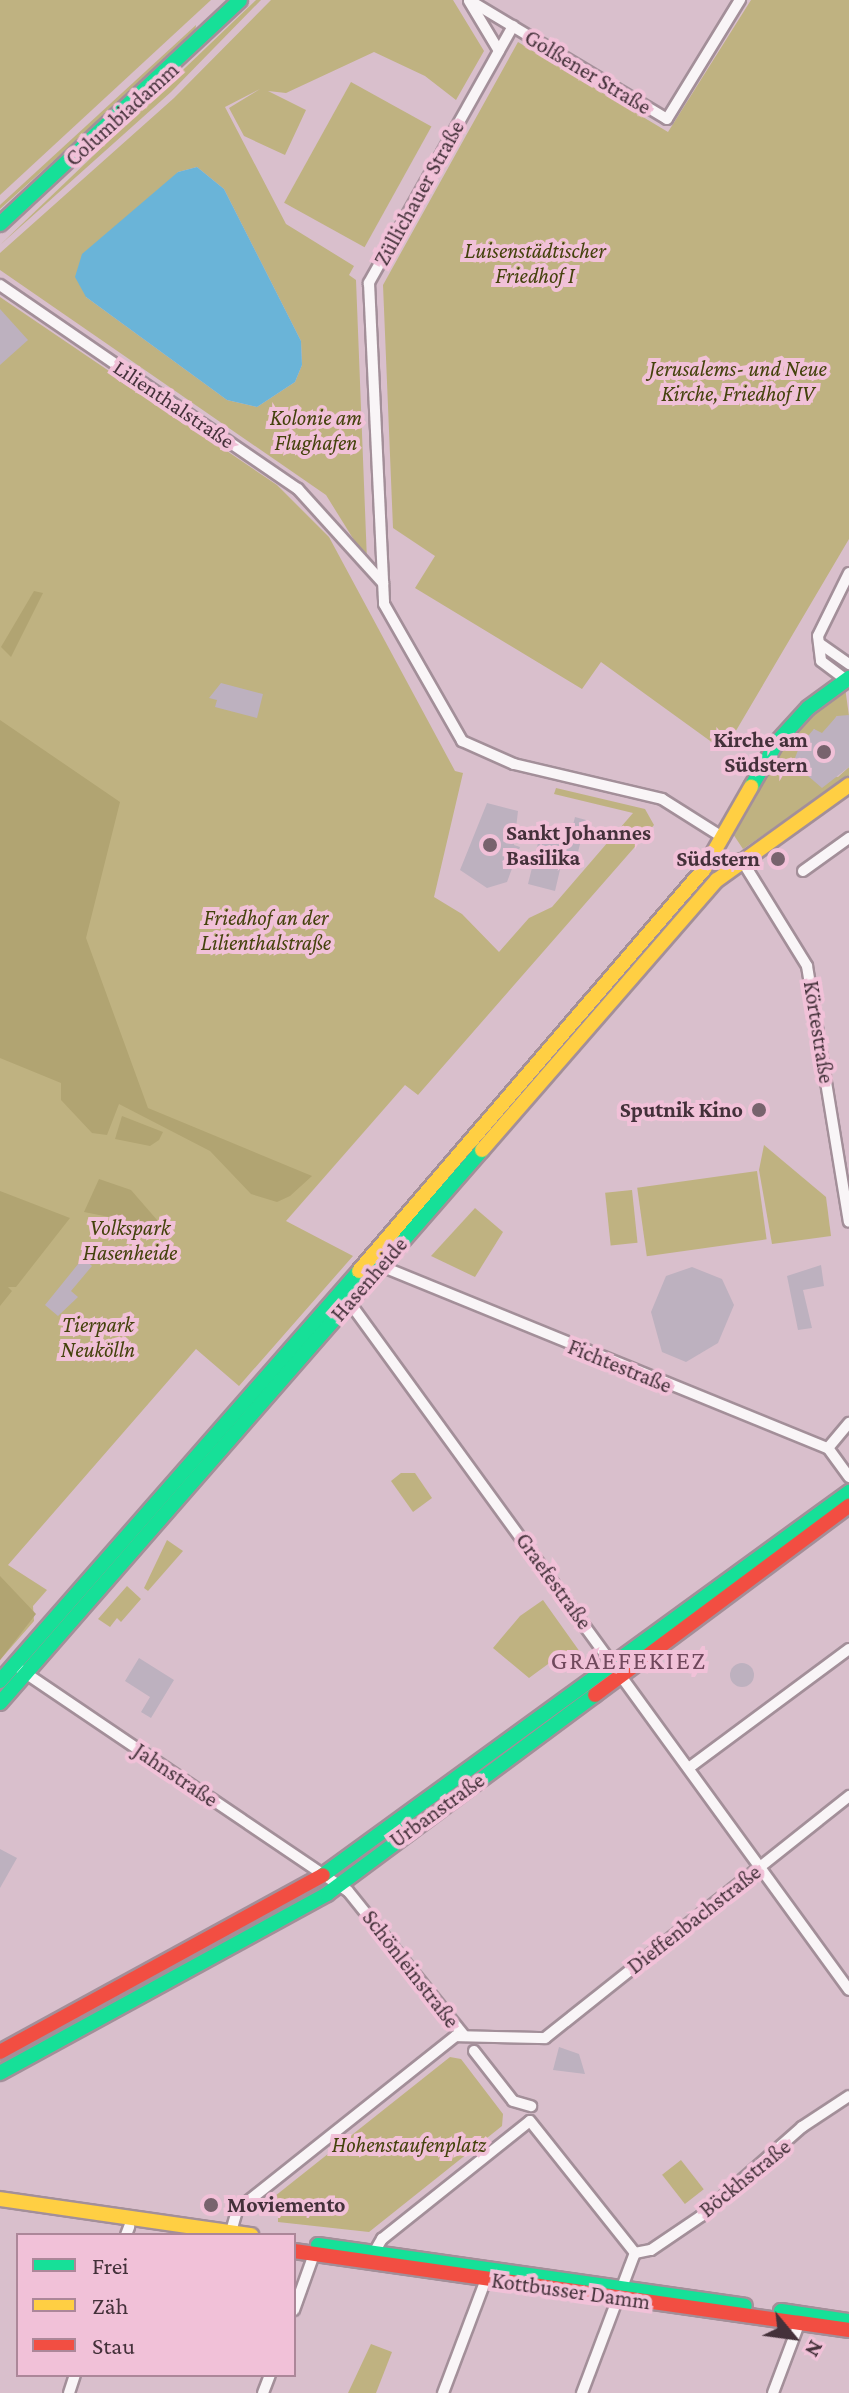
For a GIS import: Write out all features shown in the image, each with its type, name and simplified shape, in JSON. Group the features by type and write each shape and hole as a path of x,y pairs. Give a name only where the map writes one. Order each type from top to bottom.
{"main road":[{"name":"Columbiadamm","path":"0,224 240,0"},
{"path":"848,680 777,742 724,838 741,859 849,785"},
{"name":"Hasenheide","path":"0,1702 20,1669 344,1297 704,869 724,838"},
{"name":"Hasenheide","path":"344,1297 381,1266 717,880 741,859"},
{"path":"704,869 717,880"},
{"name":"Urbanstraße","path":"0,2073 302,1908 338,1884 849,1492"},
{"name":"Urbanstraße","path":"0,2052 325,1875 849,1506"},
{"name":"Hasenheide","path":"0,1681 20,1669"},
{"path":"294,1893 302,1908"},
{"path":"124,1986 132,2001"},
{"path":"0,2199 223,2233"},
{"path":"0,2209 156,2233"},
{"name":"Kottbusser Damm","path":"296,2241 486,2279 849,2321"},
{"name":"Kottbusser Damm","path":"296,2251 372,2258 849,2330"}],"street":[{"name":"Golßener Straße","path":"468,0 667,119 740,0"},
{"path":"468,0 499,51"},
{"name":"Züllichauer Straße","path":"383,583 369,283 513,26"},
{"name":"Lilienthalstraße","path":"0,285 298,489 383,583 384,604 462,741 514,764 662,799 724,838"},
{"path":"848,680 821,661 819,643 821,621 849,573"},
{"path":"819,643 849,664"},
{"path":"803,871 849,838"},
{"name":"Körtestraße","path":"741,859 807,966 849,1222"},
{"name":"Fichtestraße","path":"381,1266 828,1448"},
{"name":"Graefestraße","path":"344,1297 619,1669 849,1990"},
{"path":"849,1423 828,1448 849,1477"},
{"path":"690,1767 849,1649"},
{"name":"Jahnstraße","path":"20,1669 338,1884"},
{"name":"Dieffenbachstraße","path":"538,2042 849,1796"},
{"name":"Schönleinstraße","path":"338,1884 463,2034 538,2042"},
{"path":"230,2233 237,2210 463,2034"},
{"name":"Schönleinstraße","path":"474,2051 513,2101 531,2106"},
{"name":"Böckhstraße","path":"635,2253 651,2250 701,2216 802,2127 849,2096"},
{"path":"372,2258 530,2121 635,2253 582,2393"},
{"path":"296,2304 314,2254"},
{"path":"443,2393 486,2279"},
{"path":"773,2393 799,2324"}],"green space":[{"path":"0,0 211,0 0,195"},
{"path":"256,0 261,0 171,92 0,245"},
{"name":"Kolonie am Flughafen","path":"271,0 453,0 484,51 456,100 425,76 374,52 286,93 268,91 306,110 285,155 244,136 229,108 260,89 225,107 286,224 354,266 349,275 356,280 367,561 326,495 0,270 0,253 174,98","holes":["197,167 224,189 301,341 302,365 295,382 257,407 227,400 86,297 178,172"]},
{"name":"Luisenstädtischer Friedhof I","path":"751,0 849,0 849,539 724,751 601,662 582,689 415,588 435,556 393,528 383,285 518,42 668,132"},
{"path":"196,25 195,33 0,209 0,205"},
{"path":"351,82 431,127 365,247 284,203"},
{"path":"0,297 277,485 329,537 455,771 463,773 434,897 462,914 499,952 529,918 552,907 633,813 554,794 556,788 645,809 654,825 418,1095 405,1085 286,1221 353,1256 239,1386 196,1349 8,1565 47,1590 33,1606 34,1621 0,1660"},
{"path":"845,687 849,716 837,716 822,736 814,729 795,767 838,777 849,767 849,776 743,849 733,834 781,749 810,715"},
{"path":"764,1145 826,1197 831,1236 772,1244 759,1170"},
{"path":"757,1171 767,1239 647,1256 637,1188"},
{"path":"632,1190 638,1243 611,1246 605,1193"},
{"path":"475,1208 503,1232 475,1277 431,1256"},
{"path":"401,1473 415,1473 432,1498 413,1512 391,1481"},
{"path":"167,1540 183,1551 148,1591 144,1588"},
{"path":"127,1586 141,1599 121,1622 117,1618 110,1627 98,1619"},
{"path":"543,1600 585,1659 570,1670 559,1656 529,1678 493,1648 520,1616"},
{"path":"291,1900 294,1905 143,1988 139,1982"},
{"path":"120,1994 122,1998 0,2066 0,2058"},
{"name":"Hohenstaufenplatz","path":"450,2057 461,2059 503,2114 502,2126 369,2232 278,2222 278,2208 270,2200"},
{"path":"681,2160 704,2189 685,2204 662,2175"},
{"path":"371,2344 392,2352 376,2393 348,2393"}],"shaded area":[{"path":"34,591 43,593 11,657 1,647"},
{"path":"0,720 120,802 86,938 148,1108 312,1176 290,1196 277,1202 251,1194 210,1151 119,1104 107,1135 92,1133 61,1100 61,1083 0,1058"},
{"path":"122,1116 163,1132 159,1140 150,1146 115,1139"},
{"path":"99,1179 131,1190 164,1228 84,1212"},
{"path":"0,1191 70,1218 16,1287 8,1287 12,1291 0,1306"},
{"path":"0,1576 36,1614 0,1660"}],"water":[{"path":"197,167 224,189 301,341 302,365 295,382 257,407 227,400 86,297 75,277 82,254 178,172"}],"building":[{"path":"0,309 28,340 0,365"},
{"path":"221,683 263,694 257,718 215,707 217,700 209,698"},
{"name":"Kirche am Südstern","path":"849,715 849,767 822,788 793,763 800,745 814,729 822,733 837,716"},
{"name":"Sankt Johannes Basilika","path":"487,803 518,811 514,845 520,847 507,882 487,888 460,870"},
{"path":"575,817 586,820 576,860 563,857 555,891 528,884 539,839 568,845"},
{"path":"83,1258 92,1266 71,1291 78,1297 58,1316 45,1305"},
{"path":"821,1265 824,1286 803,1290 812,1328 798,1330 787,1276"},
{"path":"692,1267 722,1279 734,1305 718,1343 686,1362 662,1352 651,1312 666,1276"},
{"path":"139,1658 174,1680 151,1718 141,1712 150,1697 125,1681"},
{"path":"742,1663 751,1666 754,1675 751,1684 742,1687 733,1684 730,1675 733,1666"},
{"path":"0,1849 17,1858 0,1888"},
{"path":"559,2047 579,2054 585,2074 553,2070"}],"traffic: fast":[{"path":"0,224 240,0"},
{"path":"751,787 777,742 808,708 849,678"},
{"path":"0,1703 482,1150"},
{"path":"0,1681 359,1271"},
{"path":"323,1875 849,1492"},
{"path":"0,2073 327,1894 595,1695"},
{"path":"318,2245 745,2306"},
{"path":"781,2311 849,2321"}],"traffic: slow":[{"path":"482,1150 717,880 849,785"},
{"path":"359,1271 704,869 751,787"},
{"path":"0,2199 237,2233"}],"traffic: jam":[{"path":"595,1695 849,1506"},
{"path":"0,2052 323,1875"},
{"path":"296,2251 849,2330"}],"place":[{"name":"Kirche am Südstern","path":"824,752"},
{"name":"Sankt Johannes Basilika","path":"490,845"},
{"name":"Südstern","path":"778,859"},
{"name":"Sputnik Kino","path":"759,1110"},
{"name":"Moviemento","path":"211,2205"}],"district":[{"name":"GRAEFEKIEZ","path":"629,1661"}],"park label":[{"name":"Jerusalems- und Neue Kirche, Friedhof IV","path":"738,380"},
{"name":"Friedhof an der Lilienthalstraße","path":"266,930"},
{"name":"Volkspark Hasenheide","path":"130,1240"},
{"name":"Tierpark Neukölln","path":"98,1336"}]}
